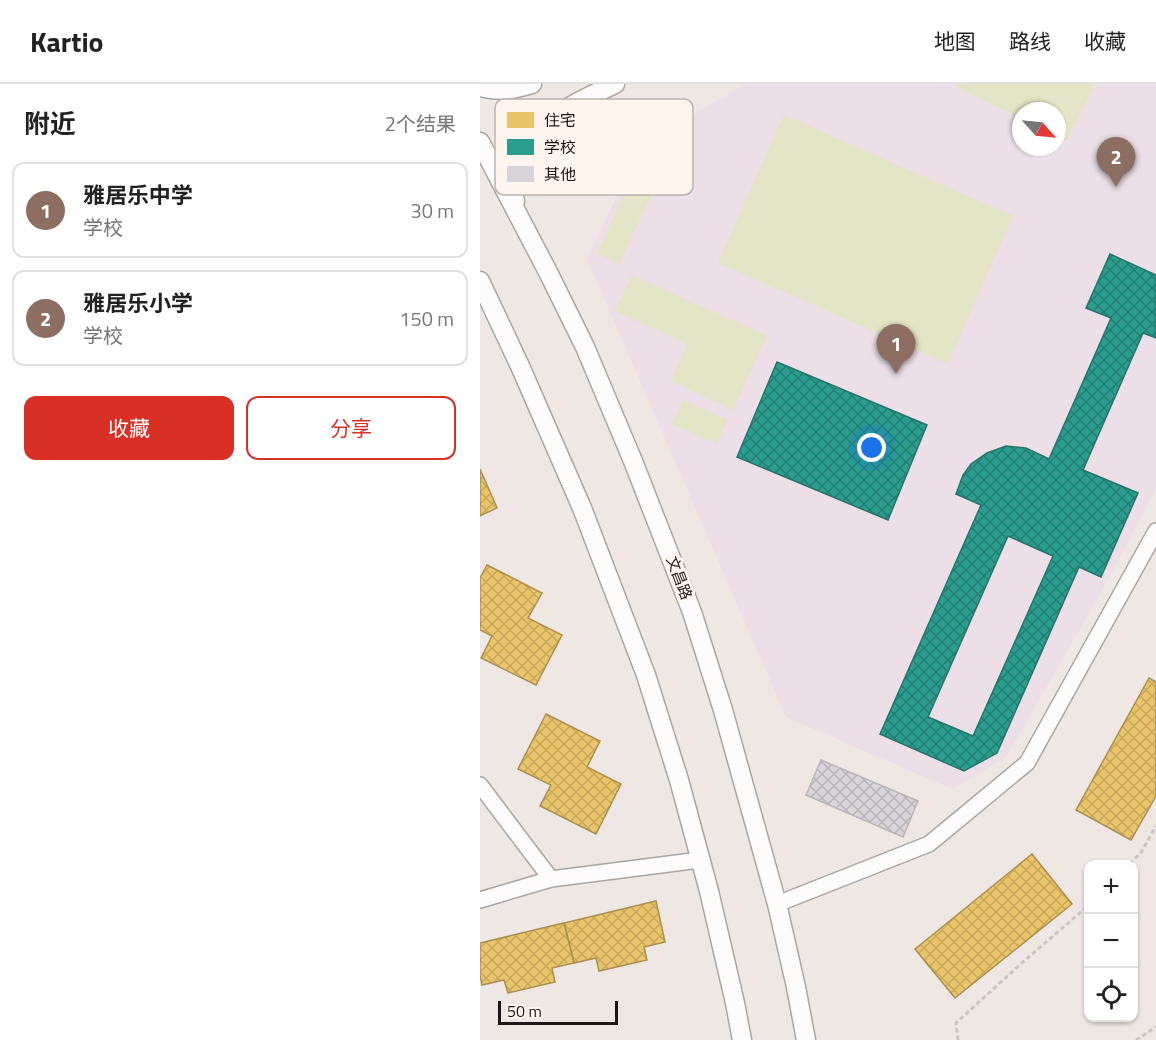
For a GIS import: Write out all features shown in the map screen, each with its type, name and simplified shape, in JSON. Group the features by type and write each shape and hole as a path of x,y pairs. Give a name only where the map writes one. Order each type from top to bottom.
{"street":[{"path":"480,87 497,91 532,84"},
{"path":"584,99 615,84"},
{"name":"文昌路","path":"480,141 495,170"},
{"name":"文昌路","path":"508,195 585,347 633,461 692,612 723,710 777,904 806,1040"},
{"path":"513,195 522,222"},
{"path":"480,281 582,508 646,675 679,780 700,860 735,1004 741,1040"},
{"path":"777,904 929,844 1027,763 1156,531"},
{"path":"480,785 550,879"},
{"path":"480,900 550,879 700,860"}],"path":[{"path":"1134,860 1142,851 1156,826"},
{"path":"958,1040 956,1023 1084,910"},
{"path":"1136,1040 1156,1028"}],"shaded area":[{"path":"745,84 1156,84 1156,488 1102,591 1006,757 952,789 786,717 587,259 618,195 693,195 693,115"}],"green space":[{"path":"958,84 1095,84 1067,140 1066,102 1012,102 1012,114 956,87"},
{"path":"784,115 1013,216 948,364 718,263"},
{"path":"624,195 651,195 619,264 597,254"},
{"path":"632,275 767,336 733,410 671,381 687,344 615,311"},
{"path":"683,400 727,420 717,444 672,424"}],"building: 住宅":[{"path":"480,469 497,508 480,516"},
{"path":"487,565 542,593 528,618 562,635 536,685 481,658 492,636 480,630 480,578"},
{"path":"1149,678 1156,682 1156,796 1131,840 1076,810"},
{"path":"546,714 600,741 587,767 621,784 596,834 540,806 551,785 518,769"},
{"path":"1032,854 1072,904 955,998 915,949"},
{"path":"656,901 665,942 644,947 647,960 599,971 596,958 574,963 564,923"},
{"path":"564,923 574,963 552,968 555,982 508,993 504,980 482,985 480,943"}],"building: 学校":[{"path":"1110,254 1156,275 1156,338 1143,333 1083,470 1138,493 1101,577 1079,567 997,753 964,771 880,734 981,505 956,494 963,475 971,464 987,453 1006,446 1026,448 1049,459 1111,318 1086,308","holes":["1008,536 1053,556 973,736 928,717"]},
{"path":"777,362 927,425 888,520 737,457"}],"building: 其他":[{"path":"821,760 918,801 903,837 806,795"}],"place":[{"name":"雅居乐小学","path":"1116,187"},
{"name":"雅居乐中学","path":"896,374"}]}
